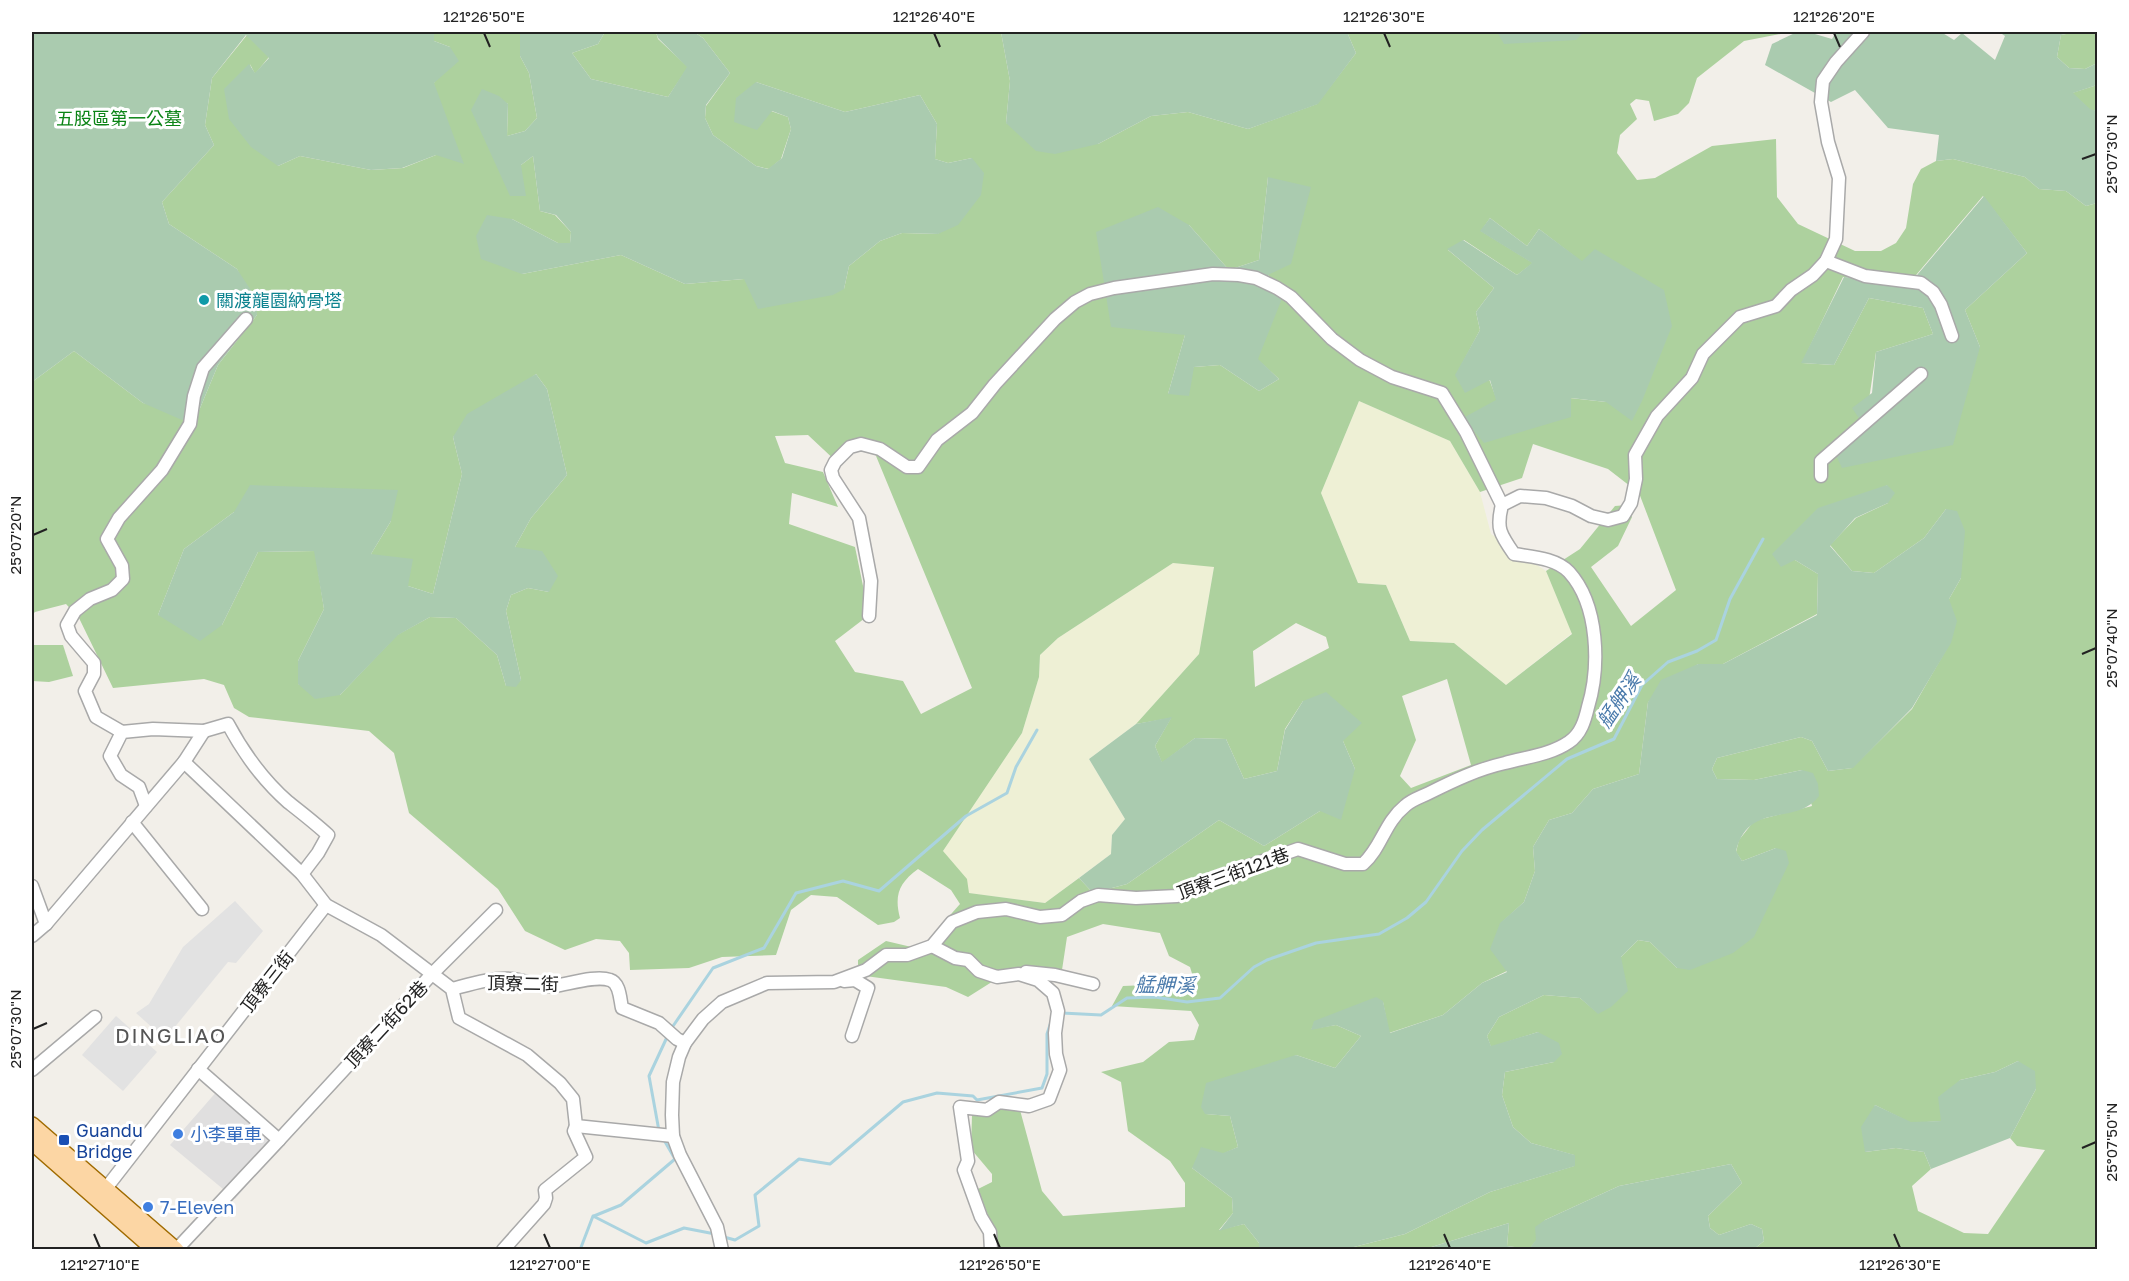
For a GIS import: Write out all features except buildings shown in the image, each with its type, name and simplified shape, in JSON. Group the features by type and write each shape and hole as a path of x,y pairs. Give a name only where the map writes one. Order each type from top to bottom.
{"main road":[{"path":"32,1125 155,1250"},
{"path":"32,1142 176,1250"}],"street":[{"path":"869,616 871,581 859,518 833,478 831,470 835,462 850,447 861,444 879,449 907,467 918,467 937,440 972,413 995,384 1055,319 1075,302 1090,294 1114,288 1213,274 1239,274 1256,278 1277,288 1292,297 1332,339 1360,360 1392,377 1442,393 1466,432 1502,505 1520,496 1546,498 1572,506 1591,516 1608,520 1623,516 1631,503 1636,479 1635,455 1657,416 1692,378 1703,354 1740,317 1776,306 1791,290 1813,275 1826,261 1836,239 1839,178 1828,142 1821,102 1823,81 1836,62 1863,32"},
{"path":"1826,261 1865,276 1921,283 1934,292 1952,336"},
{"path":"246,319 203,368 194,396 190,424 162,470 110,531 107,539 122,566 123,579 112,590 90,599 75,611 67,625 71,636 94,663 94,674 85,691 96,717 122,732 153,729 204,731 228,724 239,744 269,782 287,801 328,835 302,874"},
{"path":"1821,476 1821,461 1921,374"},
{"name":"頂寮三街121巷","path":"932,946 952,922 977,912 1006,909 1040,917 1062,915 1081,901 1098,895 1136,898 1178,896 1211,879 1298,849 1345,864 1363,864 1374,854 1389,822 1406,805 1465,776 1503,763 1539,755 1570,741 1583,726 1594,687 1596,651 1591,619 1581,589 1569,572 1559,564 1514,554 1503,538 1498,521 1502,505"},
{"path":"32,936 46,924 184,762 204,731"},
{"path":"122,732 110,756 121,775 139,787 146,806"},
{"path":"184,762 302,874 326,905 381,935 452,989 459,1018 527,1055 560,1083 573,1099 576,1126 574,1131 586,1157 545,1190 544,1204 503,1250"},
{"path":"132,822 202,909"},
{"path":"32,886 46,924"},
{"name":"頂寮三街","path":"102,1194 326,905"},
{"name":"頂寮二街62巷","path":"176,1250 432,974 496,910"},
{"path":"834,982 866,970 886,955 907,955 932,946 955,958 968,960 979,971 997,977 1028,971 1093,984"},
{"path":"991,1250 990,1232 981,1217 964,1170 968,1161 960,1107 987,1110 999,1102 1029,1106 1050,1099 1060,1070 1056,1054 1055,1033 1058,1011 1053,993 1038,980 1019,974"},
{"name":"頂寮二街","path":"452,989 477,982 511,979 537,986 611,980 617,984 622,1008 659,1023 681,1041"},
{"path":"722,1250 717,1227 680,1155 674,1136 673,1082 681,1041 722,1002 767,984 855,980 868,988 852,1036"},
{"path":"32,1070 95,1017"},
{"path":"198,1069 279,1140"},
{"path":"576,1126 674,1136"}],"shaded area":[{"path":"235,901 263,931 236,963 228,962 165,1039 136,1013 149,1004 183,947"},
{"path":"116,1016 157,1052 123,1091 82,1055"},
{"path":"218,1090 282,1145 235,1199 170,1145"}],"green space":[{"name":"五股區第一公墓","path":"32,32 434,32 434,41 450,47 459,61 434,83 464,164 436,155 402,168 371,170 300,156 278,166 251,147 229,119 224,89 249,64 255,73 269,58 246,35 212,78 205,125 214,145 162,202 169,224 237,269 256,298 257,315 218,365 198,413 182,420 143,403 74,351 32,382"},
{"path":"434,32 520,32 520,56 529,73 537,118 525,131 507,136 508,104 482,90 521,165 533,156 540,211 555,215 571,232 570,243 558,243 512,219 522,274 621,255 685,284 744,279 844,289 849,266 880,241 902,233 938,234 972,158 948,163 935,159 937,124 920,95 845,112 756,82 771,111 788,117 791,129 781,159 769,169 756,166 713,135 705,118 706,106 730,73 703,38 694,32 1001,32 1010,81 1006,123 1098,144 1151,116 1188,112 1248,129 1317,104 1356,53 1347,32 1791,32 1744,41 1697,78 1689,103 1678,114 1654,121 1649,101 1636,99 1630,104 1637,119 1620,135 1617,153 1637,180 1655,178 1712,146 1776,139 1777,197 1798,224 1855,251 1881,251 1896,243 1906,228 1913,184 1921,169 1936,161 1953,159 2025,177 2039,189 2066,191 2086,206 2097,203 2097,1249 1754,1249 1764,1241 1762,1229 1751,1224 1719,1235 1710,1228 1708,1216 1742,1183 1731,1164 1619,1186 1545,1220 1537,1240 1529,1249 1507,1246 1509,1223 1425,1249 1346,1249 1405,1234 1490,1192 1574,1166 1574,1155 1531,1143 1513,1127 1502,1095 1505,1072 1554,1062 1538,1032 1491,1047 1487,1036 1499,1017 1544,995 1580,998 1598,1013 1621,957 1638,940 1650,942 1677,968 1776,848 1742,861 1736,852 1739,840 1754,821 1812,806 1802,770 1754,780 1717,779 1712,769 1717,758 1801,737 1812,741 1828,771 1852,768 1912,709 1950,643 1949,599 1961,578 1946,509 1924,538 1874,573 1852,571 1830,545 1856,518 1888,503 1887,485 1795,560 1818,574 1817,614 1723,664 1698,664 1648,702 1639,774 1593,789 1572,813 1549,820 1533,847 1535,871 1524,902 1501,923 1507,971 1482,983 1443,1015 1389,1033 1383,1002 1311,1029 1336,1025 1361,1036 1335,1068 1296,1055 1206,1114 1230,1116 1238,1147 1192,1168 1232,1198 1233,1213 1219,1230 1244,1224 1259,1243 1259,1249 1001,1249 978,1189 992,1182 992,1174 971,1149 972,1115 977,1108 1020,1110 1042,1191 1063,1216 1185,1207 1185,1183 1170,1161 1128,1131 1121,1082 1101,1072 1143,1062 1169,1042 1194,1040 1199,1025 1191,1011 1112,1006 1123,986 1195,983 1190,967 1169,956 1160,933 1103,924 1067,937 1062,970 1006,973 968,997 946,987 858,975 858,960 886,941 920,949 960,904 951,890 918,869 902,885 898,896 900,918 894,922 878,925 837,897 811,895 791,910 776,955 722,957 689,968 630,970 629,953 620,941 596,939 565,950 525,931 498,889 409,813 394,753 369,731 249,717 234,708 224,685 204,679 113,688 79,618 66,604 35,612 32,615 32,382 74,351 143,403 198,413 218,365 257,315 237,269 169,224 162,202 214,145 205,125 212,78 247,35 269,57 255,74 250,64 278,166 300,156 371,170 403,168 436,155 434,83 450,47 434,41","holes":["1268,177 1268,275 1284,291 1257,359 1279,379 1259,391 1220,365 1194,367 1168,394 1185,335 1189,225 1229,270 1259,260","1983,196 2027,253 1965,310 1980,347 1865,427 1876,352 1933,334 1923,308 1869,298 1834,365 1802,363 1843,277 1911,281","1490,218 1527,246 1539,229 1582,262 1606,402 1570,398 1497,400 1489,379 1456,375 1480,330 1476,312 1494,288 1448,250 1464,240 1517,275 1533,263 1481,231","536,374 547,389 567,475 531,518 515,547 549,592 528,588 511,595 506,611 521,680 506,686 497,655 456,618 430,617 397,635 340,695 298,684 298,661 324,609 315,551 258,552 222,625 158,615 184,549 234,512 391,521 371,554 408,586 433,594 462,474 453,437","1359,401 1450,441 1480,492 1522,478 1533,444 1608,469 1639,493 1676,590 1631,626 1591,567 1618,546 1632,517 1627,505 1615,506 1580,549 1546,571 1572,634 1506,685 1454,643 1410,641 1386,585 1358,583 1321,493","808,435 839,464 869,439 972,688 921,714 903,681 855,672 835,641 869,615 855,547 789,524 792,493 838,507 823,472 785,463 775,436","1173,563 1214,567 1199,654 1136,724 1171,718 1155,746 1162,763 1195,738 1226,739 1244,779 1277,771 1285,729 1303,701 1343,741 1355,769 1320,811 1264,846 1219,820 1127,884 1093,893 1079,878 1045,903 969,893 967,879 943,851 1022,733 1039,677 1040,655 1058,638","1296,623 1326,637 1329,648 1255,687 1253,651","1447,679 1471,765 1411,788 1400,776 1416,740 1402,696","2018,1061 2036,1089 2010,1138 2017,1146 2045,1150 1988,1234 1964,1233 1918,1211 1912,1186 1931,1169 1924,1152 1896,1148 1865,1152 1875,1105 1911,1123 1942,1121 1960,1080 1995,1072"]},
{"path":"520,32 605,32 598,44 572,53 591,79 668,97 687,67 658,38 656,32 694,32 703,38 730,73 706,105 705,118 713,135 756,166 768,169 782,158 791,129 788,117 772,111 757,130 734,122 736,98 756,82 845,112 920,95 937,124 935,159 948,163 972,158 984,173 981,195 958,225 938,234 902,233 880,241 849,266 844,289 833,295 758,309 744,279 685,284 621,255 522,274 481,259 476,236 487,215 512,219 558,243 570,243 571,232 556,215 540,211 533,156 521,165 526,196 510,196 471,110 482,89 499,96 508,104 507,136 525,131 537,118 529,73 520,56"},
{"path":"605,32 656,32 658,39 688,67 668,97 591,79 572,53 598,44"},
{"path":"1001,32 1347,32 1356,53 1318,104 1248,129 1188,112 1151,116 1098,144 1055,154 1036,151 1006,123 1010,81"},
{"path":"1497,32 1584,32 1576,40 1504,44"},
{"path":"1797,32 1808,32 1832,39 1836,32 1941,32 1954,40 1962,33 1995,60 2005,36 1999,32 2076,32 2061,35 2057,57 2069,68 2085,69 2097,63 2097,85 2073,93 2090,109 2097,111 2097,203 2086,206 2066,191 2039,189 2025,177 1953,159 1936,161 1939,135 1888,128 1855,90 1831,102 1765,65 1772,44"},
{"path":"2097,32 2097,63 2085,69 2069,68 2057,57 2061,35"},
{"path":"2097,85 2097,111 2090,110 2072,93"},
{"path":"1268,177 1311,187 1291,264 1268,275 1285,291 1258,359 1279,379 1259,391 1220,365 1194,367 1189,396 1168,394 1185,335 1111,327 1096,232 1158,207 1189,225 1229,270 1259,260"},
{"path":"1984,196 2027,253 1965,310 1980,347 1953,445 1842,468 1835,453 1865,427 1852,408 1872,393 1876,352 1933,334 1923,308 1869,298 1834,365 1801,363 1844,277 1912,281"},
{"path":"1490,218 1527,246 1539,229 1582,261 1595,249 1664,290 1672,326 1632,421 1606,402 1571,398 1571,417 1484,443 1463,418 1496,400 1490,380 1465,393 1455,375 1480,330 1476,312 1494,288 1447,249 1463,240 1517,275 1532,263 1480,231"},
{"path":"536,374 547,389 567,475 531,518 515,547 542,551 558,576 549,592 528,588 511,595 506,611 521,680 516,687 506,686 497,655 456,618 430,617 398,635 340,695 315,699 298,684 298,661 324,609 314,551 258,552 222,625 200,641 158,615 184,549 234,512 250,485 398,490 391,521 371,554 413,559 408,586 433,594 462,474 453,437 467,414"},
{"path":"1359,401 1450,441 1480,492 1491,534 1546,571 1572,633 1506,685 1454,643 1410,641 1386,585 1358,583 1321,493"},
{"path":"1887,485 1895,493 1888,503 1855,518 1830,546 1852,571 1874,573 1924,538 1946,509 1957,511 1965,531 1961,578 1949,599 1957,621 1951,643 1912,708 1853,768 1828,771 1812,741 1801,737 1717,758 1712,769 1717,779 1754,780 1802,770 1813,773 1818,784 1819,796 1809,805 1762,819 1751,825 1742,835 1736,851 1742,861 1776,848 1786,851 1789,863 1754,937 1733,953 1690,970 1677,968 1650,942 1638,940 1621,957 1628,991 1611,1007 1598,1014 1580,998 1544,995 1499,1017 1487,1036 1491,1046 1538,1032 1559,1043 1562,1054 1554,1062 1505,1072 1502,1095 1513,1127 1531,1143 1575,1155 1575,1166 1490,1192 1405,1234 1346,1249 1259,1249 1259,1243 1244,1224 1219,1231 1233,1213 1232,1198 1192,1168 1201,1147 1223,1153 1238,1147 1230,1116 1205,1114 1201,1107 1206,1083 1296,1055 1335,1068 1361,1036 1336,1025 1311,1030 1314,1021 1376,997 1383,1001 1390,1033 1443,1015 1482,983 1507,972 1490,949 1500,923 1524,902 1535,871 1533,847 1549,820 1572,813 1593,789 1639,774 1648,702 1661,680 1698,664 1723,664 1817,615 1818,574 1795,560 1781,567 1772,554 1818,508"},
{"path":"1173,563 1214,566 1199,654 1136,724 1089,759 1125,819 1112,835 1111,854 1045,903 968,893 943,851 1022,733 1039,677 1040,655 1058,638"},
{"path":"32,645 63,645 73,676 49,682 32,681"},
{"path":"1326,692 1362,723 1343,741 1355,769 1341,820 1320,811 1264,846 1219,820 1127,884 1093,893 1079,878 1111,854 1112,835 1125,819 1089,759 1136,724 1172,717 1155,746 1162,762 1195,738 1226,739 1244,779 1277,771 1285,730 1303,701"},
{"path":"2018,1061 2035,1071 2036,1089 2010,1138 1931,1169 1924,1152 1896,1148 1865,1152 1861,1127 1875,1105 1911,1122 1941,1121 1938,1097 1960,1080 1995,1072"},
{"path":"1731,1164 1742,1183 1708,1216 1710,1228 1719,1235 1751,1224 1762,1229 1764,1241 1754,1249 1529,1249 1536,1240 1535,1227 1545,1220 1619,1186"},
{"path":"1509,1223 1507,1246 1529,1249 1425,1249"}],"waterway":[{"name":"艋舺溪","path":"1062,1013 1101,1015 1127,998 1155,997 1187,1002 1220,998 1254,967 1267,960 1316,943 1379,934 1407,918 1426,902 1462,851 1482,830 1567,759 1614,739 1642,685 1668,662 1697,651 1716,640 1730,599 1763,539"},
{"path":"671,1029 713,968 764,948 796,893 843,881 879,891 966,816 1007,793 1016,767 1037,730"},
{"name":"艋舺溪","path":"724,1237 735,1240 759,1226 755,1195 799,1159 830,1164 903,1102 937,1093 973,1096 977,1100 1042,1088 1047,1074 1047,1034 1051,1022"},
{"path":"659,1131 649,1076 668,1035"},
{"path":"594,1216 621,1205 675,1159 664,1140"},
{"name":"艋舺溪","path":"580,1250 593,1216 646,1243 684,1228 715,1234"}],"place":[{"name":"關渡龍園納骨塔","path":"204,300"},
{"name":"小李單車","path":"178,1134"},
{"name":"Guandu Bridge","path":"64,1140"},
{"name":"7-Eleven","path":"148,1207"}],"district":[{"name":"DINGLIAO","path":"171,1035"}]}
